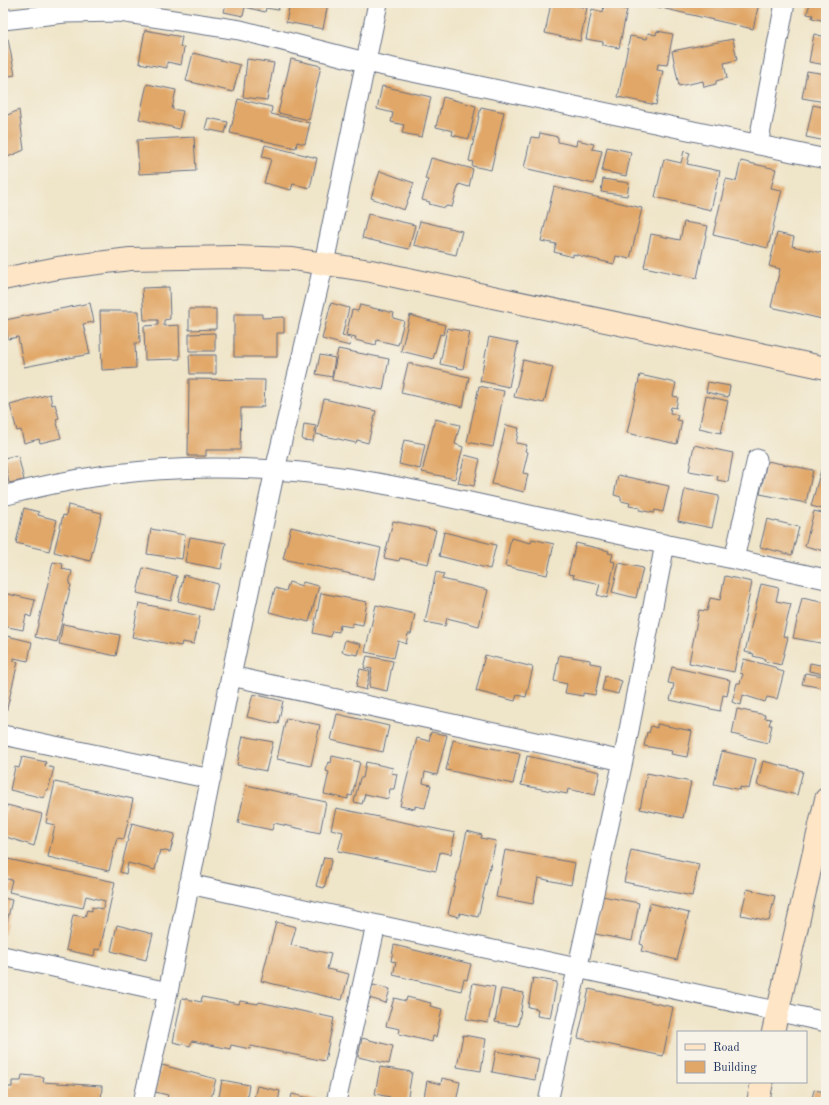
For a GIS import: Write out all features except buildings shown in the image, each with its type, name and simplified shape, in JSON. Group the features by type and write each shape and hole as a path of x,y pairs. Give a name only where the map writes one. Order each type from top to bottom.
{"street":[{"path":"143,1102 168,992 231,676 275,470 324,263 378,3"},
{"path":"758,145 785,3"},
{"path":"3,20 66,8 154,16 240,30 365,62 826,159"},
{"path":"3,279 58,268 130,259 234,257 293,259 371,271 826,368"},
{"path":"734,559 757,459"},
{"path":"3,496 58,484 137,472 194,468 275,470 391,485 826,579"},
{"path":"548,1102 623,761 666,544"},
{"path":"231,676 623,761"},
{"path":"3,735 211,780"},
{"path":"775,1022 826,799"},
{"path":"189,884 578,968 775,1022 826,1022"},
{"path":"336,1102 376,925"},
{"path":"3,956 168,992"},
{"path":"758,1102 762,1083"}]}
